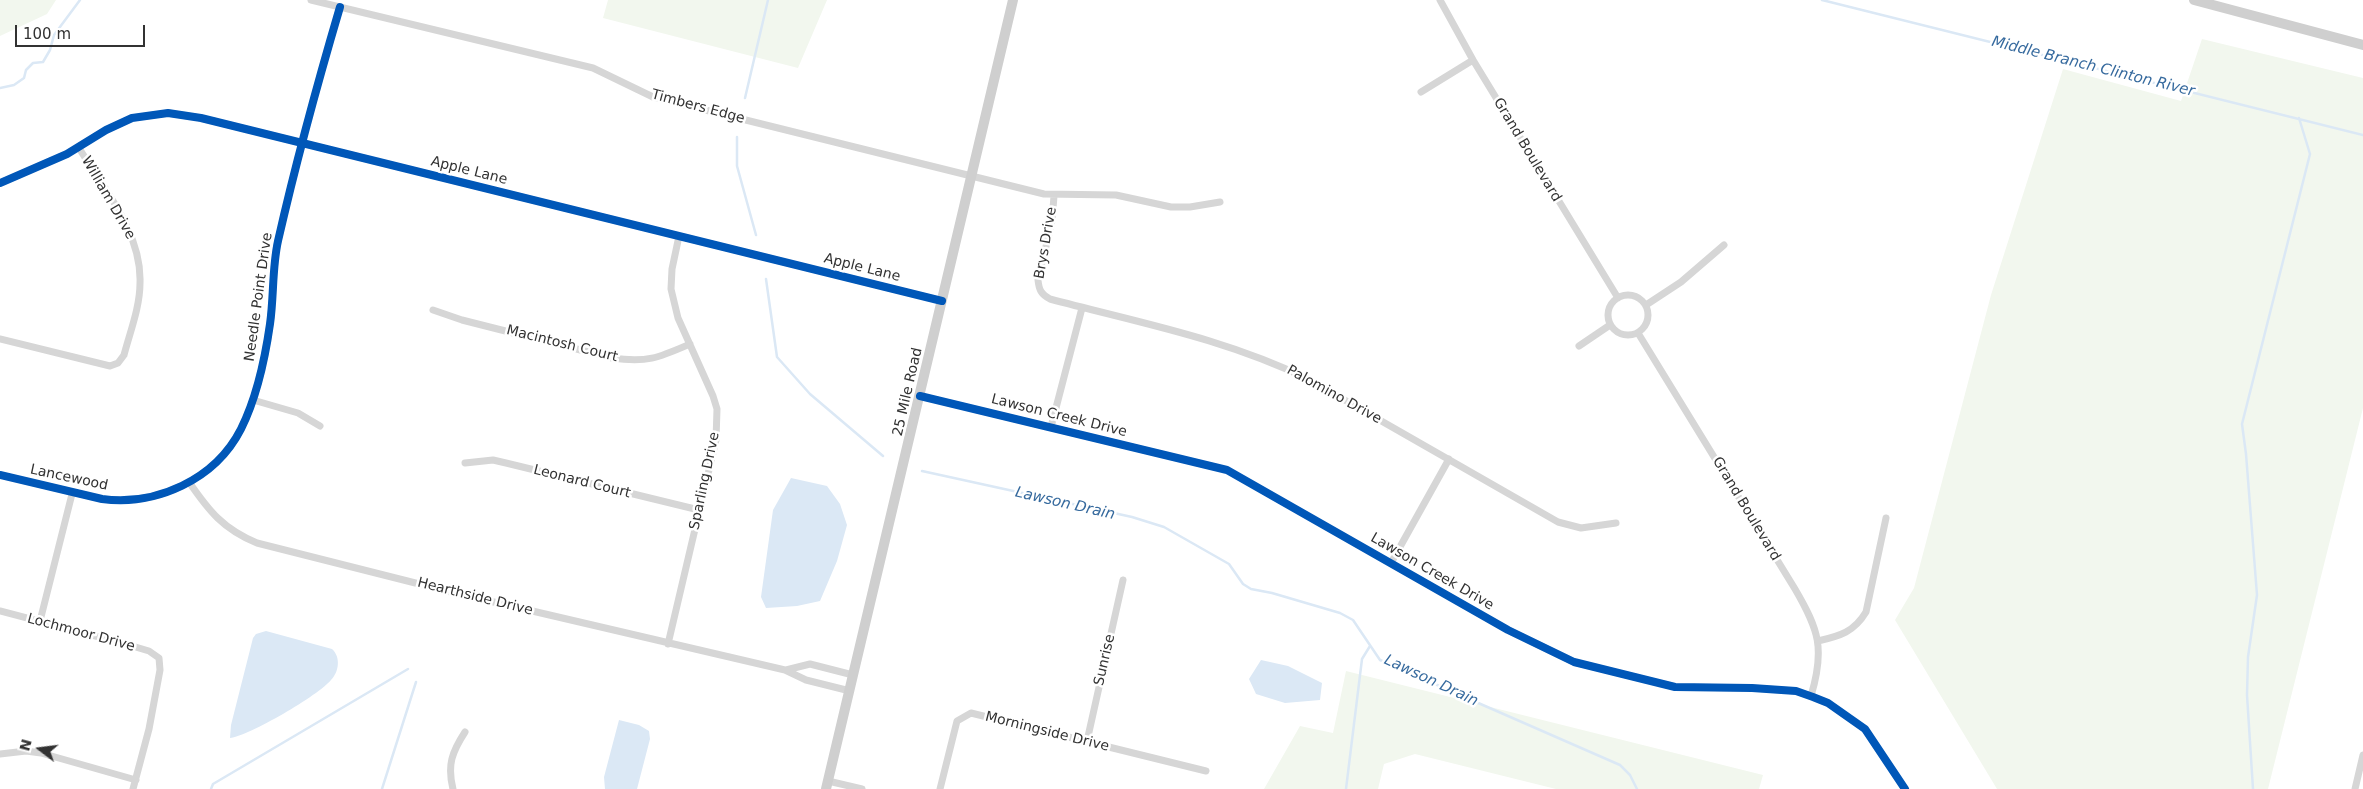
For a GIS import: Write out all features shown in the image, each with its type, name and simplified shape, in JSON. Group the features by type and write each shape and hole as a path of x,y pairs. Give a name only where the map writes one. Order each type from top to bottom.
{"street":[{"name":"Timbers Edge","path":"311,0 593,68 653,97 1054,196 1116,195 1171,207 1220,202"},
{"name":"25 Mile Road","path":"827,785 1013,0"},
{"name":"Grand Boulevard","path":"1440,0 1473,60 1618,298"},
{"path":"2194,0 2363,45"},
{"name":"Needle Point Drive","path":"189,482 218,459 230,446 240,430 253,400 270,324 277,247 302,143 340,8"},
{"path":"1422,92 1473,60"},
{"name":"Apple Lane","path":"0,183 79,148 106,130 132,118 168,114 201,118 942,301"},
{"name":"William Drive","path":"0,339 110,366 118,363 124,355 140,285 138,257 129,230 79,148"},
{"name":"Brys Drive","path":"1039,290 1038,280 1052,221 1054,196"},
{"name":"Sparling Drive","path":"668,644 716,440 717,409 714,396 675,307 671,289 672,269 680,236"},
{"path":"1646,306 1681,282 1724,245"},
{"name":"Palomino Drive","path":"1039,290 1050,299 1205,338 1272,362 1308,379 1558,522 1570,527 1592,528 1616,523"},
{"path":"1626,296 1635,297 1646,306 1646,321 1638,333 1625,335 1615,331 1610,325 1610,307 1618,298 1626,296"},
{"path":"1051,427 1082,308"},
{"name":"Macintosh Court","path":"433,310 565,346 629,360 658,358 690,344"},
{"path":"1579,346 1610,325"},
{"name":"Grand Boulevard","path":"1638,333 1795,589 1814,624 1818,641 1817,676 1811,696"},
{"name":"Lawson Creek Drive","path":"920,396 1228,470 1508,630 1574,662 1675,687 1752,688 1796,691 1811,696 1828,703 1865,729 1905,789"},
{"path":"253,400 298,412 320,426"},
{"path":"1390,562 1449,459"},
{"name":"Leonard Court","path":"465,463 493,460 699,510"},
{"name":"Lancewood","path":"0,475 72,494 118,501 154,498 189,482"},
{"name":"Hearthside Drive","path":"189,482 208,510 221,522 237,535 256,542 668,644 785,670 806,680 850,691"},
{"path":"40,621 72,494"},
{"path":"1818,641 1847,633 1859,624 1866,612 1886,518"},
{"name":"Sunrise","path":"1087,741 1123,580"},
{"name":"Lochmoor Drive","path":"0,611 150,651 159,658 158,683 136,780"},
{"name":"Hearthside Drive","path":"785,670 810,664 853,675"},
{"name":"Morningside Drive","path":"940,789 957,721 971,713 1206,771"},
{"path":"453,789 450,777 453,750 464,732"},
{"path":"0,754 26,751 40,753 136,780 134,789"},
{"path":"2355,789 2360,779 2363,755"},
{"path":"827,785 862,789"}],"shaded area":[{"path":"0,0 56,0 47,14 0,36"},
{"path":"608,0 827,0 798,68 603,18"},
{"path":"2202,39 2363,78 2363,408 2268,789 1997,789 1895,620 1914,588 1991,295 2063,69 2181,101"},
{"path":"791,478 827,486 840,504 847,525 837,561 820,601 797,606 766,608 761,597 773,510"},
{"path":"266,631 332,649 338,660 336,673 324,687 299,704 267,723 239,736 230,738 231,725 253,638 256,634"},
{"path":"1261,660 1288,666 1322,683 1320,700 1285,703 1256,694 1249,679"},
{"path":"1346,671 1763,775 1759,789 1556,789 1415,754 1384,764 1378,789 1264,789 1300,726 1333,733"},
{"path":"619,720 639,725 649,731 650,739 637,789 605,789 604,777"}],"waterway":[{"path":"0,88 14,85 24,78 26,70 33,63 43,62 50,50 54,35 80,0"},
{"name":"Lawson Drain","path":"745,98 768,0"},
{"name":"Middle Branch Clinton River","path":"1822,0 2363,135"},
{"path":"2253,789 2247,695 2248,657 2257,595 2242,424 2310,154 2299,118"},
{"name":"Lawson Drain","path":"737,137 737,166 756,235"},
{"name":"Lawson Drain","path":"766,279 777,357 810,394 883,456"},
{"name":"Lawson Drain","path":"922,471 1132,517 1164,527 1229,564 1243,584 1251,589 1272,593 1340,613 1353,620 1380,660 1620,765 1630,775 1637,789"},
{"path":"1346,789 1362,659 1370,646"},
{"path":"211,789 213,784 408,669"},
{"path":"382,789 416,682"}],"cycle path":[{"path":"0,475 102,499 143,498 182,486 200,475 230,447 247,417 260,378 270,324 278,241 307,124 340,7"},
{"path":"0,183 67,154 106,130 132,118 168,113 201,118 942,301"},
{"path":"920,396 1227,470 1508,630 1574,662 1675,687 1752,688 1796,691 1813,697 1828,703 1865,729 1905,789"}]}
